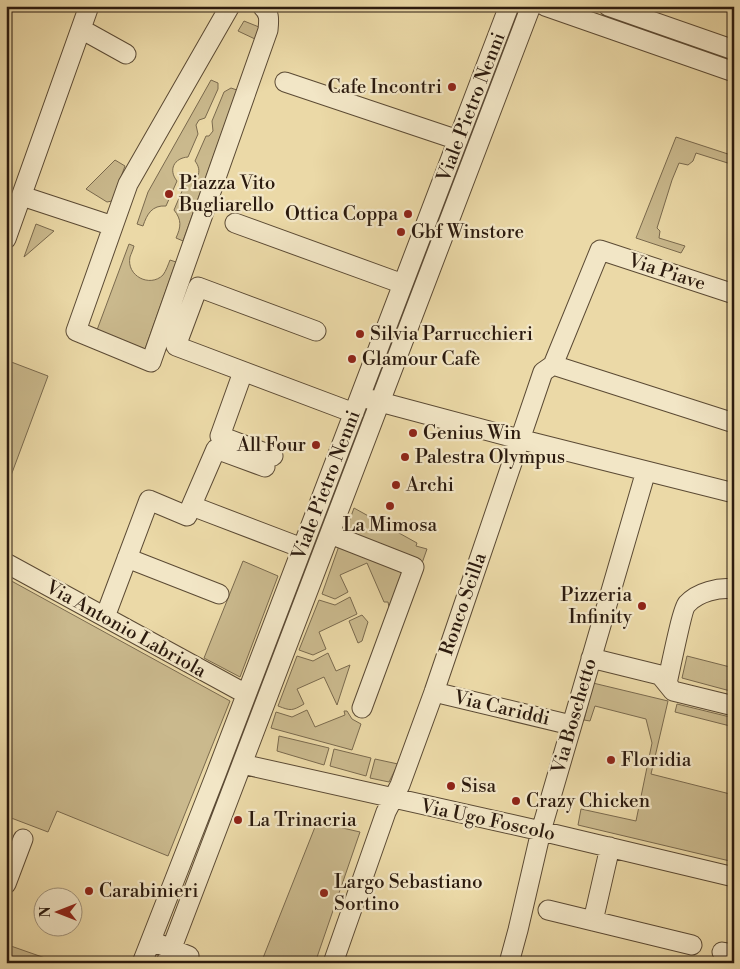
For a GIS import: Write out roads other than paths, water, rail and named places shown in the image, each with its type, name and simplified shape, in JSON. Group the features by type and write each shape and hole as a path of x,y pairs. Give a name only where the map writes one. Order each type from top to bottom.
{"street":[{"path":"6,239 88,6"},
{"path":"230,6 128,184 76,331 151,362 268,30 269,19 267,11 262,6"},
{"name":"Viale Pietro Nenni","path":"142,963 228,743 509,6"},
{"name":"Viale Pietro Nenni","path":"169,956 531,6"},
{"path":"545,6 734,72"},
{"path":"608,6 734,50"},
{"path":"81,29 126,54"},
{"path":"285,82 458,140"},
{"path":"441,186 460,193"},
{"path":"22,196 113,226"},
{"path":"236,223 403,284"},
{"name":"Via Piave","path":"600,250 734,294"},
{"name":"Ronco Scilla","path":"333,963 386,812 400,786 434,692 543,372 553,365 600,250"},
{"path":"316,331 198,287 176,346 310,397 357,405 380,403 734,493"},
{"path":"553,365 734,423"},
{"path":"105,617 149,500 187,516 216,449 269,461 220,436 243,372"},
{"name":"Via Boschetto","path":"509,963 541,831 646,471"},
{"path":"192,506 302,548"},
{"path":"317,509 337,516"},
{"path":"330,534 414,567 362,708"},
{"path":"127,558 219,594"},
{"name":"Via Antonio Labriola","path":"6,563 246,694"},
{"path":"667,683 685,605 696,597 722,588 734,589"},
{"path":"592,658 660,675 673,691 734,706"},
{"name":"Via Cariddi","path":"434,692 571,725"},
{"path":"216,774 242,765 228,743"},
{"name":"Via Ugo Foscolo","path":"242,765 541,831 734,877"},
{"path":"6,884 23,839"},
{"path":"593,921 610,847"},
{"path":"548,910 692,944"},
{"path":"150,941 169,956 189,956 186,963"}],"place":[{"name":"Cafe Incontri","path":"452,87"},
{"name":"Piazza Vito Bugliarello","path":"169,194"},
{"name":"Ottica Coppa","path":"408,214"},
{"name":"Gbf Winstore","path":"401,232"},
{"name":"Silvia Parrucchieri","path":"360,334"},
{"name":"Glamour Cafè","path":"352,359"},
{"name":"Genius Win","path":"413,433"},
{"name":"All Four","path":"316,445"},
{"name":"Palestra Olympus","path":"405,457"},
{"name":"Archi","path":"396,485"},
{"name":"La Mimosa","path":"390,506"},
{"name":"Pizzeria Infinity","path":"642,606"},
{"name":"Floridia","path":"611,760"},
{"name":"Sisa","path":"451,786"},
{"name":"Crazy Chicken","path":"516,801"},
{"name":"La Trinacria","path":"238,820"},
{"name":"Carabinieri","path":"89,891"},
{"name":"Largo Sebastiano Sortino","path":"324,893"}]}
